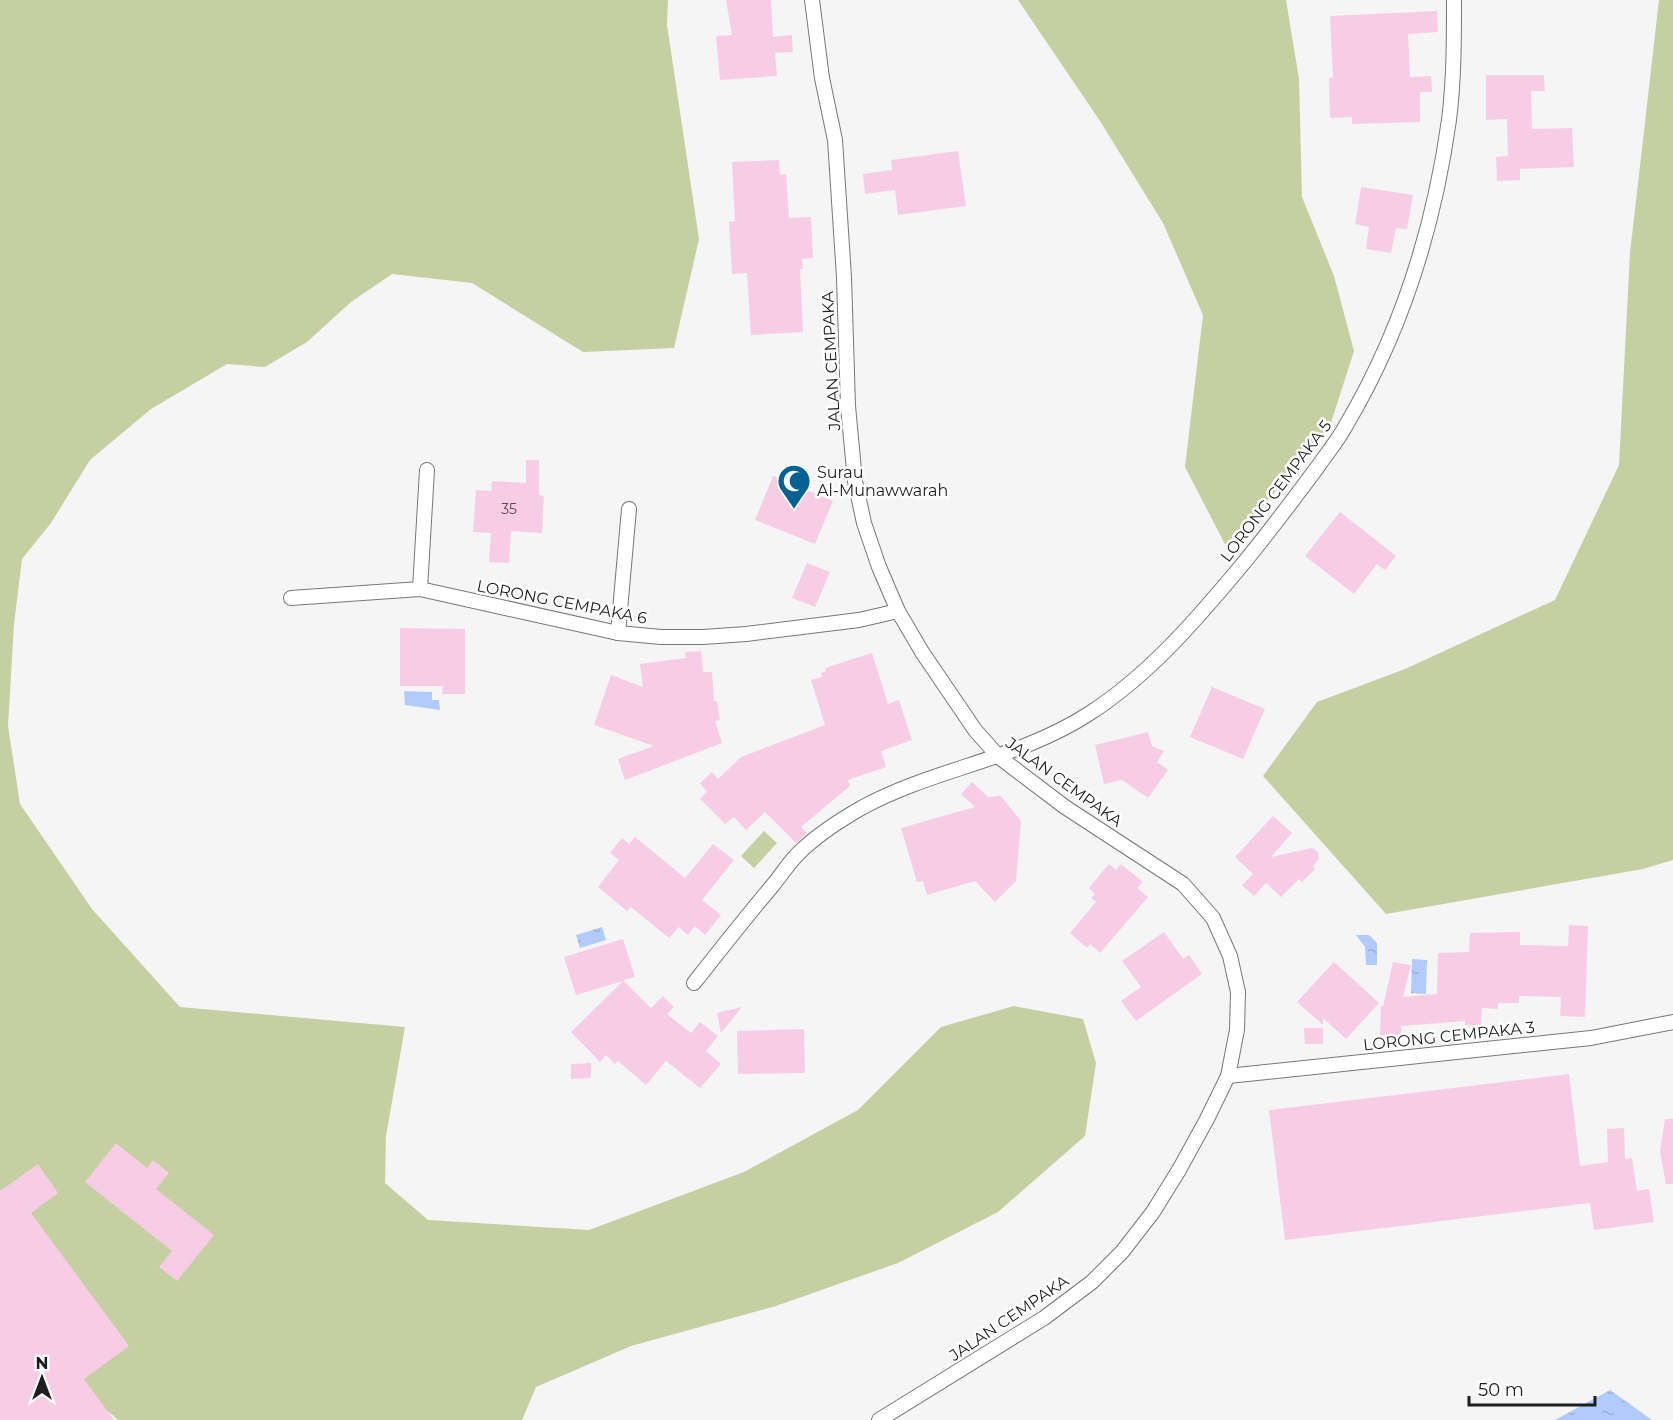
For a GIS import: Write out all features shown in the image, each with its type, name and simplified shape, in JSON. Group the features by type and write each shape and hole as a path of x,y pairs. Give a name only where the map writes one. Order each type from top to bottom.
{"street":[{"name":"JALAN CEMPAKA","path":"812,0 822,78 835,140 844,277 848,406 855,481 864,524 879,567 898,611 922,652 975,730 999,757 1065,807 1183,884 1213,918 1230,956 1239,992 1237,1030 1228,1076 1202,1130 1158,1204 1122,1252 1100,1274 1044,1318 879,1420"},
{"name":"LORONG CEMPAKA 5","path":"694,983 801,850 834,825 864,807 952,771 999,757 1045,738 1088,715 1124,689 1162,654 1221,590 1282,516 1345,428 1376,371 1401,311 1423,245 1439,181 1449,116 1454,0"},
{"path":"420,589 427,470"},
{"path":"618,633 629,509"},
{"name":"LORONG CEMPAKA 6","path":"291,598 420,589 618,633 661,637 703,637 859,620 898,611"},
{"name":"LORONG CEMPAKA 3","path":"1228,1076 1591,1038 1673,1022"}],"green space":[{"path":"0,0 668,0 667,25 699,239 674,348 583,352 472,283 392,274 351,302 307,342 265,367 227,364 151,409 90,460 51,523 22,559 14,624 8,726 20,804 92,909 180,1007 405,1027 386,1136 385,1183 428,1220 589,1230 744,1172 858,1110 941,1027 1014,1006 1083,1019 1096,1063 1085,1136 998,1212 898,1263 776,1306 631,1346 536,1387 522,1420 118,1420 95,1400 0,1273"},
{"path":"1018,0 1286,0 1299,79 1302,197 1334,276 1354,351 1329,429 1227,548 1185,467 1203,315 1163,223 1100,121"},
{"path":"1659,0 1673,0 1673,860 1643,869 1386,914 1263,776 1317,702 1405,669 1555,600 1619,465 1630,253"},
{"path":"764,831 777,843 754,868 741,856"}],"water":[{"path":"404,691 432,692 432,700 439,700 440,710 405,705"},
{"path":"602,927 606,940 580,948 576,935"},
{"path":"1356,935 1369,935 1377,943 1377,965 1366,965 1365,947"},
{"path":"1412,959 1427,960 1426,994 1411,993"},
{"path":"1610,1390 1652,1420 1555,1420"}],"building":[{"path":"726,0 771,0 773,37 792,35 793,52 775,53 777,76 720,80 716,36 732,35"},
{"path":"1437,11 1438,32 1408,34 1410,77 1431,76 1432,92 1420,92 1420,122 1352,124 1352,117 1330,118 1329,78 1333,78 1330,16"},
{"path":"1486,75 1544,75 1545,91 1531,91 1532,129 1572,128 1574,167 1520,169 1520,180 1497,181 1496,157 1508,156 1507,119 1486,120"},
{"path":"958,151 966,206 898,215 895,190 865,194 863,174 892,170 891,160"},
{"path":"779,160 780,175 786,174 789,218 811,217 813,258 802,259 803,269 800,269 803,332 751,335 747,273 732,274 729,222 735,221 732,162"},
{"path":"1361,187 1413,195 1407,229 1396,228 1391,253 1366,249 1369,227 1355,224"},
{"path":"526,460 539,460 539,495 544,496 542,533 511,531 509,563 489,562 491,533 473,532 476,490 491,491 492,481 526,483"},
{"name":"Surau Al-Munawwarah","path":"773,476 833,501 815,544 755,520"},
{"path":"1340,512 1396,556 1385,570 1377,564 1354,594 1305,556"},
{"path":"807,563 830,572 815,607 792,598"},
{"path":"400,628 465,629 465,694 442,694 443,686 400,686"},
{"path":"701,651 703,672 712,672 714,701 717,701 720,720 715,721 722,743 625,780 618,759 654,746 594,725 611,675 643,687 640,664 686,658 685,652"},
{"path":"872,653 888,704 899,700 912,740 881,751 886,767 848,780 850,786 801,827 807,833 796,843 765,812 746,830 734,817 725,824 700,799 707,792 700,783 712,772 718,779 741,757 825,725 811,680 822,677 821,673 826,671 825,668"},
{"path":"1212,687 1265,709 1243,759 1190,737"},
{"path":"1148,732 1152,746 1164,751 1157,762 1168,770 1148,798 1122,780 1104,784 1095,745"},
{"path":"972,782 988,797 1001,796 1021,821 1016,881 995,902 975,881 927,895 923,881 917,882 901,828 975,807 961,794"},
{"path":"1273,816 1292,833 1271,857 1312,848 1318,852 1319,859 1313,866 1315,869 1302,882 1299,879 1281,897 1266,883 1254,896 1242,885 1253,874 1235,857"},
{"path":"635,837 685,878 713,844 734,860 702,900 721,915 705,935 695,926 688,935 679,927 669,938 631,907 627,911 598,887 619,860 610,853 622,838 629,844"},
{"path":"1109,864 1116,870 1121,864 1143,882 1137,888 1148,897 1100,953 1090,944 1087,948 1070,933 1096,902 1091,898 1095,894 1089,888"},
{"path":"1569,925 1588,926 1585,1017 1560,1016 1561,997 1519,996 1519,1003 1498,1003 1498,1009 1482,1008 1481,1025 1465,1025 1465,1021 1401,1026 1402,1038 1380,1040 1381,1005 1383,1007 1393,962 1411,965 1403,997 1437,994 1438,953 1469,952 1470,933 1520,932 1520,945 1568,946"},
{"path":"1164,932 1183,959 1189,955 1202,974 1136,1021 1121,1001 1141,987 1122,961"},
{"path":"623,939 635,977 623,980 651,1008 663,996 674,1007 667,1014 691,1033 700,1022 718,1036 706,1051 721,1064 700,1088 666,1061 646,1085 618,1061 615,1064 606,1055 600,1062 571,1032 623,981 576,995 564,957"},
{"path":"1334,962 1379,1003 1346,1039 1323,1018 1323,1025 1297,1002"},
{"path":"742,1007 721,1033 717,1013"},
{"path":"1304,1028 1323,1028 1323,1044 1305,1044"},
{"path":"804,1029 805,1073 738,1074 737,1031"},
{"path":"591,1063 591,1078 571,1079 571,1064"},
{"path":"1569,1074 1580,1166 1608,1162 1607,1129 1624,1128 1625,1159 1632,1158 1637,1191 1649,1189 1654,1222 1594,1230 1590,1203 1285,1240 1269,1110"},
{"path":"1665,1119 1673,1119 1673,1184 1666,1184 1660,1152"},
{"path":"116,1143 147,1168 153,1160 169,1173 156,1189 214,1235 177,1281 159,1267 172,1251 85,1182"},
{"path":"38,1164 58,1193 31,1213 129,1346 84,1379 114,1420 0,1420 0,1191"}],"place":[{"name":"Surau Al-Munawwarah","path":"794,510"}]}
